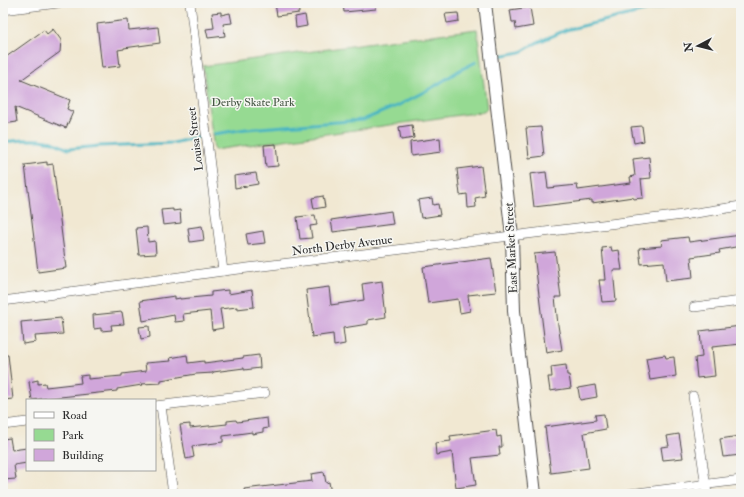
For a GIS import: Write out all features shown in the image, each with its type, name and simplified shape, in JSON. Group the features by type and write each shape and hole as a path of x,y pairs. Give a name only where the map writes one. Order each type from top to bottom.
{"street":[{"path":"3,10 58,3"},
{"name":"Louisa Street","path":"190,3 223,271"},
{"name":"East Market Street","path":"485,3 512,236 514,311 535,494"},
{"name":"North Derby Avenue","path":"3,301 223,271 683,215 741,206"},
{"path":"694,307 741,301"},
{"path":"173,494 158,406 265,393"},
{"path":"693,396 707,494"},
{"path":"3,425 26,422"},
{"path":"629,494 741,480"}],"green space":[{"name":"Derby Skate Park","path":"477,29 487,109 481,112 214,150 203,66"}],"building":[{"path":"275,3 298,3 299,13 277,16"},
{"path":"343,3 376,3 376,9 344,12"},
{"path":"530,7 533,26 516,29 515,22 512,22 510,10"},
{"path":"221,12 221,15 230,13 232,23 223,24 225,36 208,38 206,29 214,28 212,13"},
{"path":"458,13 459,21 447,23 445,14"},
{"path":"305,15 307,26 296,28 295,17"},
{"path":"128,20 129,30 158,27 160,43 118,50 120,66 102,68 97,24"},
{"path":"53,29 61,40 60,52 21,80 70,100 67,109 73,112 66,128 15,107 17,122 3,124 3,57 6,57 44,30 47,34"},
{"path":"412,125 414,138 401,140 399,127"},
{"path":"642,126 644,141 634,143 631,127"},
{"path":"541,127 544,156 529,158 526,128"},
{"path":"440,138 441,152 411,156 410,142"},
{"path":"276,144 278,166 266,167 264,145"},
{"path":"649,157 651,178 641,179 643,198 633,199 633,197 592,203 592,200 534,207 530,174 546,172 548,188 577,185 578,190 631,183 630,177 635,176 633,159"},
{"path":"47,162 47,165 53,164 66,268 38,272 25,165"},
{"path":"481,166 485,196 475,198 476,207 468,208 467,194 460,195 457,169"},
{"path":"256,173 258,184 235,188 234,176"},
{"path":"323,196 325,207 314,209 312,198"},
{"path":"432,198 433,205 438,204 440,215 421,218 418,200"},
{"path":"173,209 173,211 180,210 181,223 163,225 161,210"},
{"path":"391,211 393,224 333,232 331,220"},
{"path":"315,215 317,225 310,226 312,238 300,239 297,217"},
{"path":"202,226 204,240 190,242 188,228"},
{"path":"147,227 148,242 155,241 156,254 139,255 136,228"},
{"path":"263,231 265,243 248,245 246,234"},
{"path":"741,235 741,246 719,250 720,253 691,257 693,278 666,281 664,262 641,264 639,248 662,246 661,240 688,237 689,242"},
{"path":"611,247 612,251 619,250 622,270 613,270 616,301 602,302 599,280 605,280 602,248"},
{"path":"555,252 561,297 555,297 562,350 546,353 534,254"},
{"path":"491,258 496,292 468,295 470,311 460,313 458,299 428,303 423,267"},
{"path":"382,281 386,317 368,320 368,324 343,328 345,344 334,346 333,334 312,337 306,290 329,287 331,305 364,300 362,284"},
{"path":"228,290 228,294 252,290 254,307 220,309 223,328 212,330 210,311 183,314 184,321 175,322 174,315 143,321 140,301 175,296 175,299 180,299 211,296 211,292"},
{"path":"122,312 124,324 111,325 112,330 101,331 101,328 94,329 93,315"},
{"path":"61,318 63,334 35,336 36,342 23,344 21,322"},
{"path":"149,326 150,337 141,339 139,327"},
{"path":"741,326 741,344 712,347 715,376 697,378 695,358 702,357 700,331"},
{"path":"3,355 8,355 13,399 3,400"},
{"path":"187,355 188,363 204,361 204,363 259,355 260,368 244,370 244,368 196,374 161,380 161,383 141,384 142,385 117,389 117,391 32,399 29,382 38,380 38,384 45,383 46,387 81,383 80,376 88,375 88,379 122,376 122,374 146,371 145,363 171,361 170,358"},
{"path":"665,355 666,358 674,357 676,376 650,380 646,358"},
{"path":"566,365 571,388 550,391 548,377 552,377 551,367"},
{"path":"595,385 597,397 580,400 578,388"},
{"path":"604,414 606,429 584,433 589,468 551,473 545,427 596,420 595,415"},
{"path":"267,418 268,428 263,429 263,432 223,436 223,442 192,446 194,457 186,459 180,425 190,424 190,428 227,424 227,421 236,420 237,422"},
{"path":"496,430 497,437 501,436 502,447 499,447 500,455 472,458 476,485 456,488 452,452 436,455 435,443 451,441 450,436"},
{"path":"679,434 683,458 663,460 661,447 669,446 667,436"},
{"path":"739,436 741,455 723,457 720,439"},
{"path":"10,438 12,450 26,448 26,463 14,465 16,479 3,480 3,439"},
{"path":"324,472 326,483 329,482 331,494 245,494 244,489 312,481 311,474"}],"waterway":[{"path":"499,56 521,52 536,43 566,30 677,3"},
{"path":"214,134 246,129 363,120 399,105 476,62"},
{"path":"3,142 40,140 53,142 68,149 99,146 173,143 202,136"}]}
